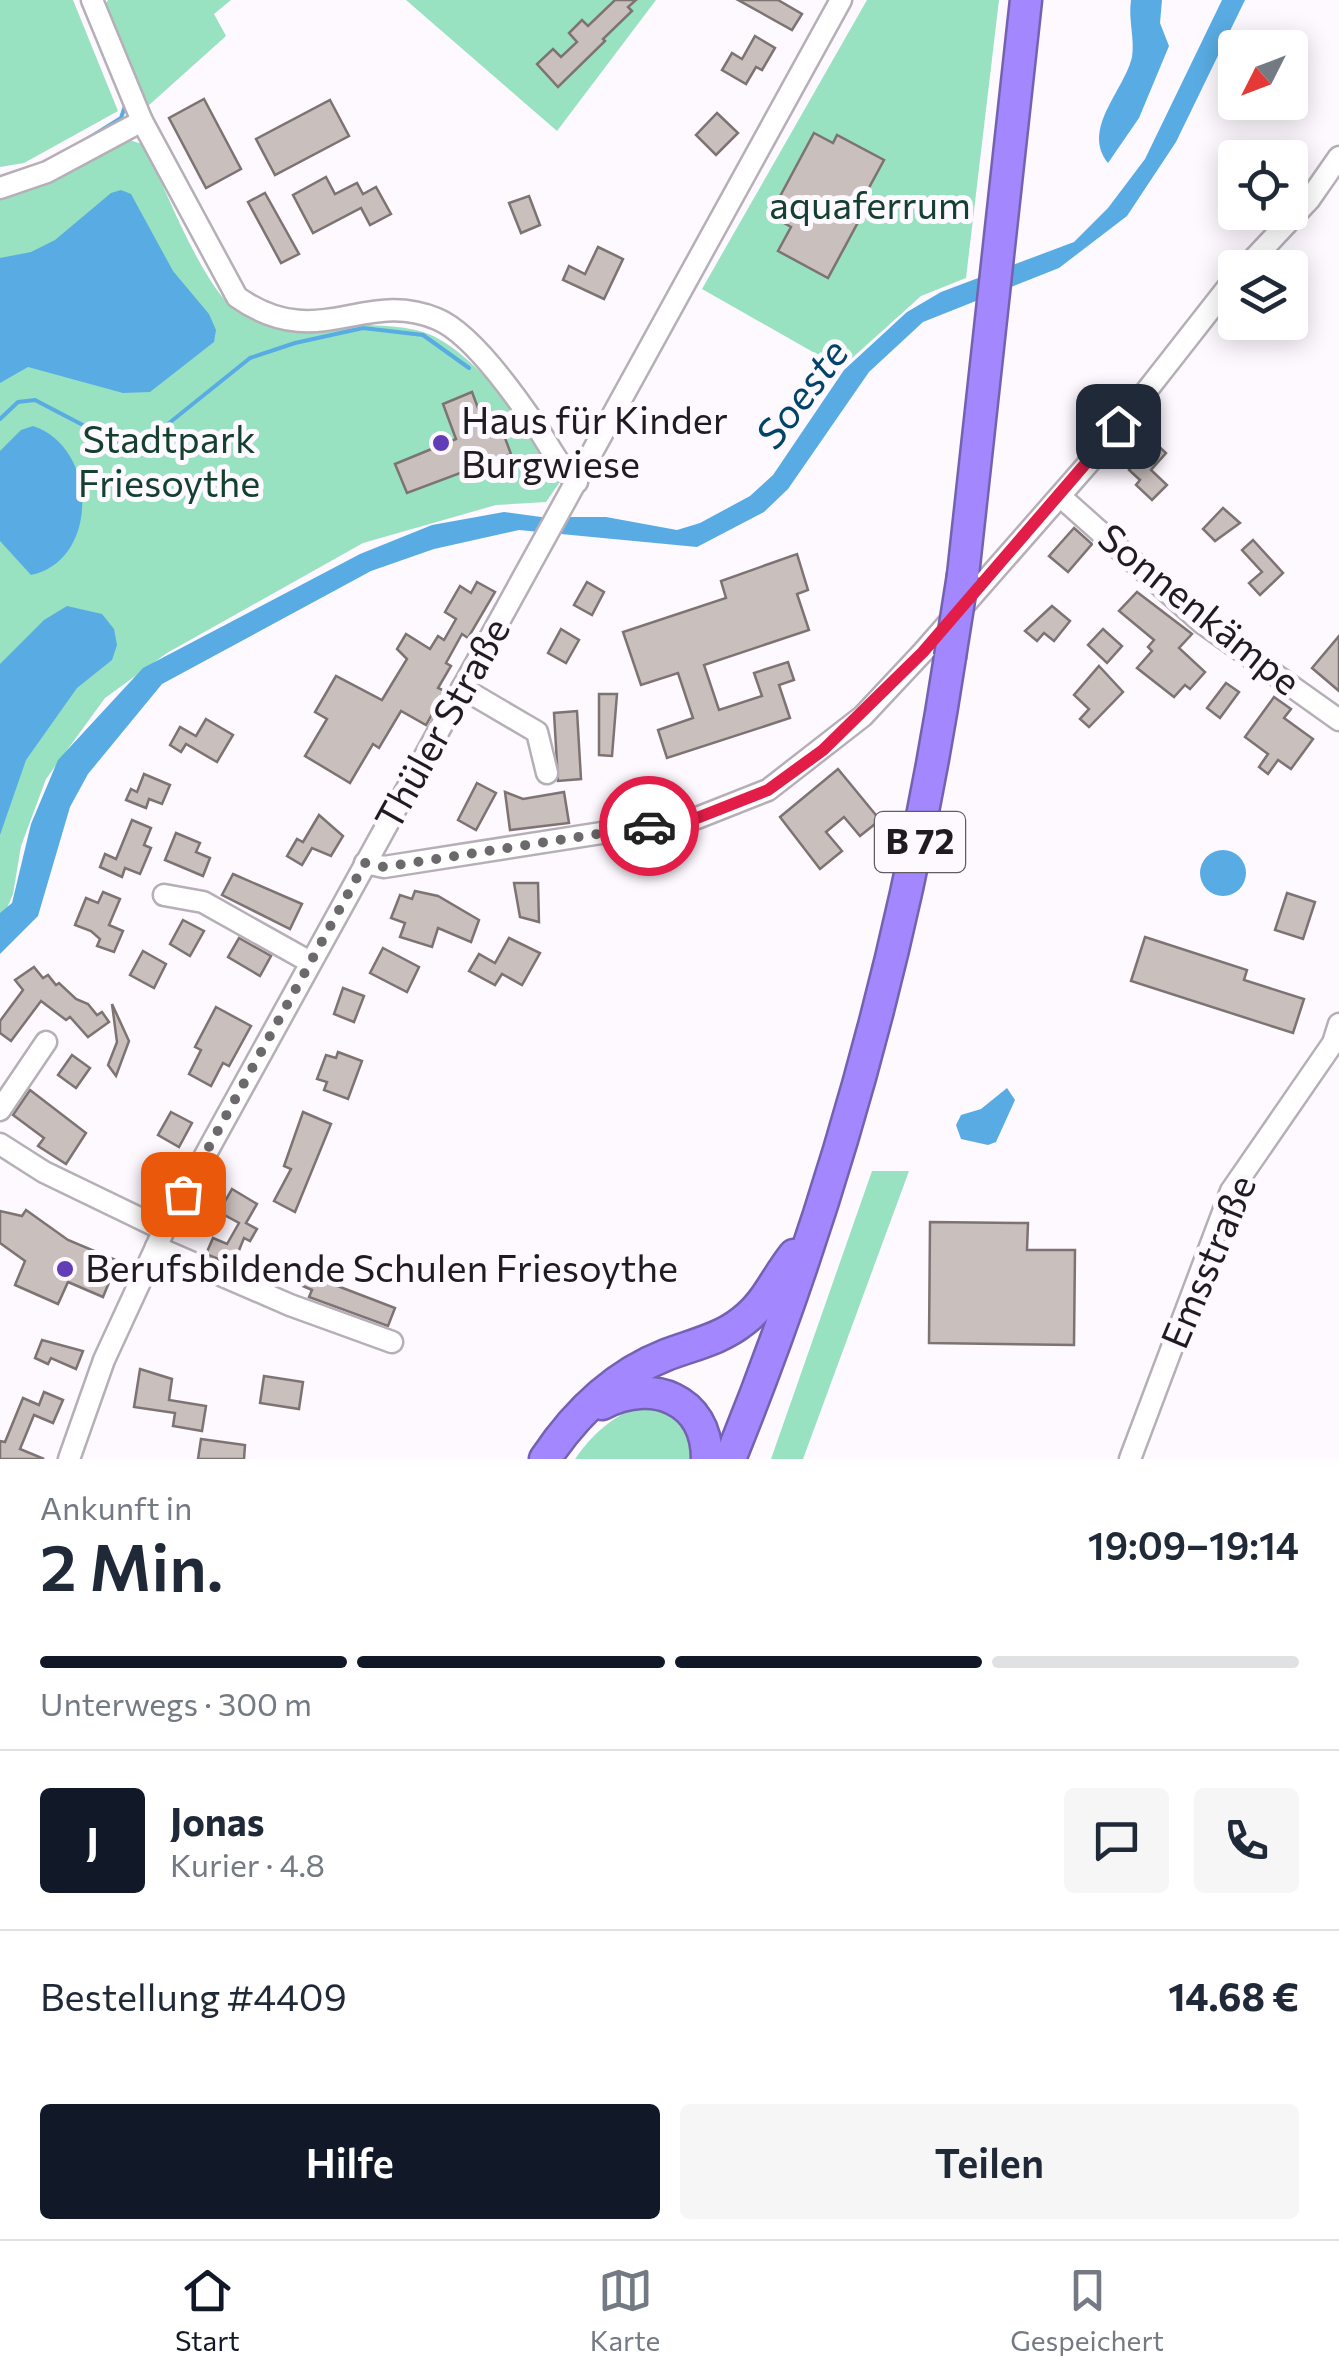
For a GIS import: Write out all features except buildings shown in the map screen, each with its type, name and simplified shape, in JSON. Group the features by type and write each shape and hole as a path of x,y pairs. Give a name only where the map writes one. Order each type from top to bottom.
{"highway":[{"name":"B 72","path":"730,1459 812,1240 876,1025 910,889 963,575 988,316 1026,0"},
{"name":"B 72","path":"545,1459 582,1415 623,1376 723,1334 746,1320 763,1303 791,1258 812,1240"},
{"name":"B 72","path":"582,1415 633,1392 666,1394 680,1400 698,1421 707,1459"}],"street":[{"path":"92,0 142,121 236,296 262,314 297,324 397,312 436,318 454,330 494,372 576,482"},
{"name":"Thüler Straße","path":"69,1459 104,1360 160,1238 841,0"},
{"path":"0,188 47,172 142,121"},
{"path":"1262,250 1309,200 1339,157"},
{"path":"365,863 384,867 673,822 768,790 863,716 1061,496 1218,299"},
{"name":"Sonnenkämpe","path":"1061,496 1201,622 1339,720"},
{"path":"462,688 537,732 547,773"},
{"path":"164,896 203,902 310,962"},
{"name":"Emsstraße","path":"1130,1459 1231,1191 1333,1043 1339,1024"},
{"path":"0,1110 46,1042"},
{"path":"0,1144 160,1238 290,1305 392,1342"}],"green space":[{"path":"0,0 73,0 118,111 24,163 0,167"},
{"path":"108,0 231,0 214,14 226,36 148,106 105,5"},
{"path":"406,0 656,0 557,131"},
{"name":"aquaferrum","path":"867,0 999,0 966,278 921,296 841,368 702,289"},
{"name":"Stadtpark Friesoythe","path":"120,137 145,145 198,259 224,299 237,311 269,325 390,326 417,330 443,341 502,395 562,479 546,502 496,505 363,543 167,653 105,698 46,779 21,846 13,894 0,925 0,194"},
{"path":"872,1171 909,1171 803,1459 771,1459"},
{"path":"642,1405 680,1422 691,1437 694,1459 575,1459 604,1427"}],"water":[{"path":"1131,0 1162,0 1160,23 1169,46 1139,118 1108,163 1099,137 1132,57"},
{"path":"1222,0 1245,0 1230,30 1218,30 1218,56 1176,142 1127,216 1059,268 923,322 869,372 788,489 764,512 697,547 519,530 434,549 371,571 162,684 88,774 70,807 38,916 0,954 0,913 12,903 31,824 58,760 143,668 360,554 432,525 504,512 541,517 606,517 677,530 700,523 750,496 773,475 844,370 907,312 941,292 1074,242 1108,208 1145,159"},
{"path":"121,190 131,194 173,271 209,314 216,330 214,342 150,392 123,393 28,367 0,383 0,258 31,252 55,240 111,193"},
{"path":"33,426 55,438 70,457 79,479 82,503 79,528 69,549 53,565 31,575 0,541 0,451 21,430"},
{"path":"67,606 102,614 114,629 117,645 112,660 77,688 26,760 0,835 0,664 44,620"},
{"path":"1223,850 1239,857 1246,873 1239,889 1223,896 1207,889 1200,873 1207,857"},
{"path":"1007,1088 1015,1100 996,1142 988,1145 961,1139 956,1125 961,1115 981,1109"}],"waterway":[{"path":"81,143 121,118 125,106"},
{"path":"0,419 18,402 35,400 121,445 143,444 250,358 363,328 423,335 469,368"}],"way so far":[{"path":"183,1194 365,863 384,867 649,826"}],"place":[{"name":"Haus für Kinder Burgwiese","path":"441,443"},
{"name":"Berufsbildende Schulen Friesoythe","path":"65,1269"}],"route":[{"path":"649,826 697,818 768,790 863,716 1061,496 1118,426"}],"water label":[{"name":"Soeste","path":"802,394"}]}
